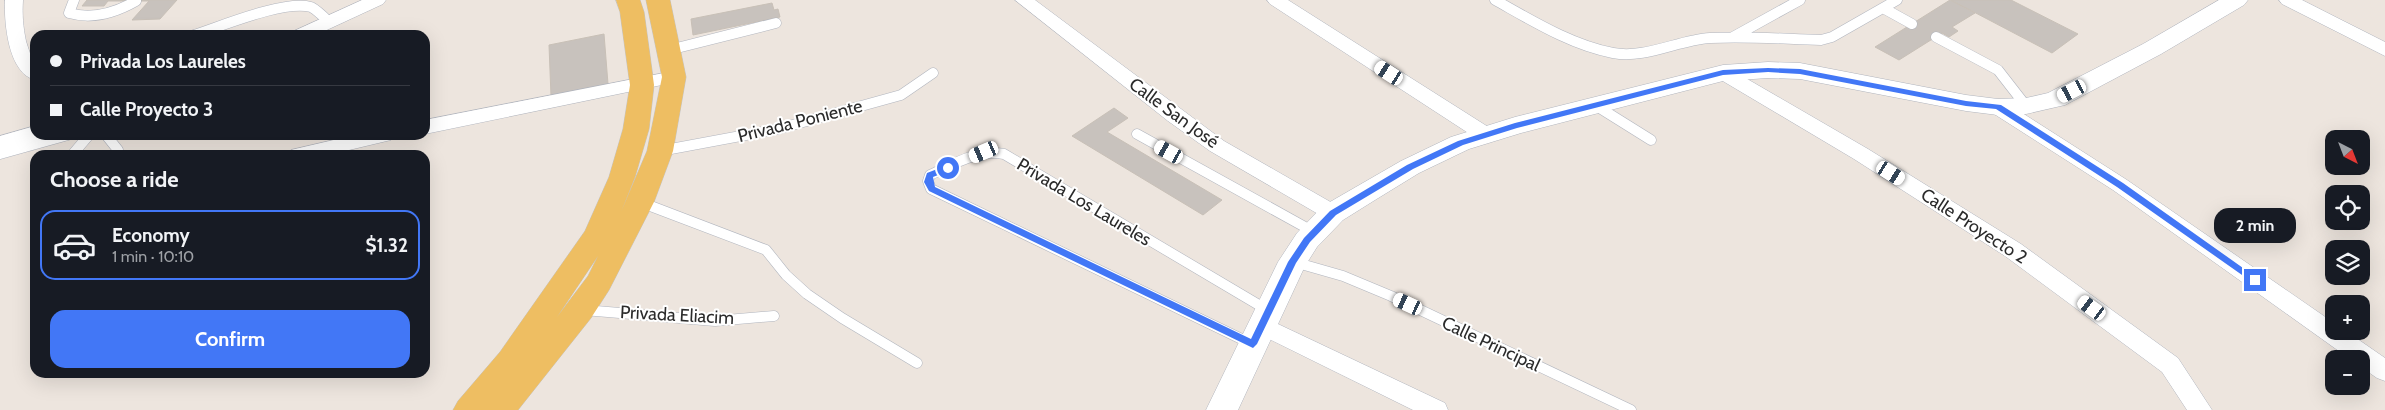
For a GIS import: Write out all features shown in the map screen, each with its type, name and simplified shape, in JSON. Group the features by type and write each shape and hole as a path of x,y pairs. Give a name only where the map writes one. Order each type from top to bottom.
{"main road":[{"path":"469,410 511,361 598,234 625,167 636,129 642,85 632,12 628,0"},
{"path":"499,410 580,310 599,282 640,202 660,151 674,77 658,0"},
{"path":"1222,410 1292,262 1314,232 1333,213 1410,167 1460,143 1595,105 1723,73 1768,70 1800,71 1966,103 1998,107 2026,106 2056,99 2152,49 2234,0"}],"street":[{"path":"312,30 377,0"},
{"name":"Calle San José","path":"1024,0 1174,116 1217,146 1333,213"},
{"path":"1276,0 1486,135"},
{"path":"2288,0 2385,50"},
{"path":"9,6 19,50 30,66"},
{"name":"Calle Proyecto 2","path":"1723,73 1861,154 2013,250 2170,365 2200,410"},
{"path":"430,126 642,85 674,77"},
{"path":"1998,107 2120,185 2385,371"},
{"path":"0,144 30,135"},
{"path":"323,150 364,140"},
{"path":"1261,327 1436,410"}],"lane":[{"path":"74,0 70,6 70,13 80,18 112,13 136,1"},
{"path":"1496,0 1536,23 1587,45 1614,53 1641,53 1709,38 1821,40 1832,37 1897,0"},
{"path":"1733,37 1800,0"},
{"path":"204,30 250,7 274,1 294,1 310,7 329,22"},
{"path":"1883,8 1912,24"},
{"path":"669,50 776,23"},
{"path":"1936,37 1998,70 2026,106"},
{"name":"Privada Poniente","path":"660,151 778,129 900,95 933,73"},
{"path":"1595,105 1651,140"},
{"path":"1137,134 1314,232"},
{"path":"0,154 50,140"},
{"path":"76,150 85,140"},
{"path":"110,140 118,150"},
{"name":"Privada Los Laureles","path":"996,151 1004,154 1261,327 931,189 928,182 930,175 984,152 996,151"},
{"path":"640,202 766,250 786,275 807,294 842,318 916,363"},
{"name":"Calle Principal","path":"1292,262 1343,276 1382,293 1611,406 1631,410"},
{"name":"Privada Eliacim","path":"580,310 715,321 774,316"}],"building":[{"path":"87,0 177,0 160,19 132,20 149,1 108,1 104,6 82,6"},
{"path":"1950,0 1975,13 1952,27 1958,31 1949,37 1942,33 1899,60 1875,47"},
{"path":"1951,0 2011,0 2078,34 2052,53"},
{"path":"772,3 774,10 778,9 780,17 693,35 691,19"},
{"path":"604,34 608,84 551,96 549,45"},
{"path":"1114,108 1128,118 1107,132 1222,200 1203,215 1072,136"}],"route":[{"path":"948,168 930,175 928,182 931,189 1253,344 1292,262 1307,240 1333,213 1410,167 1460,143 1515,126 1723,73 1768,70 1800,71 1966,103 1998,107 2120,185 2255,280"}]}
